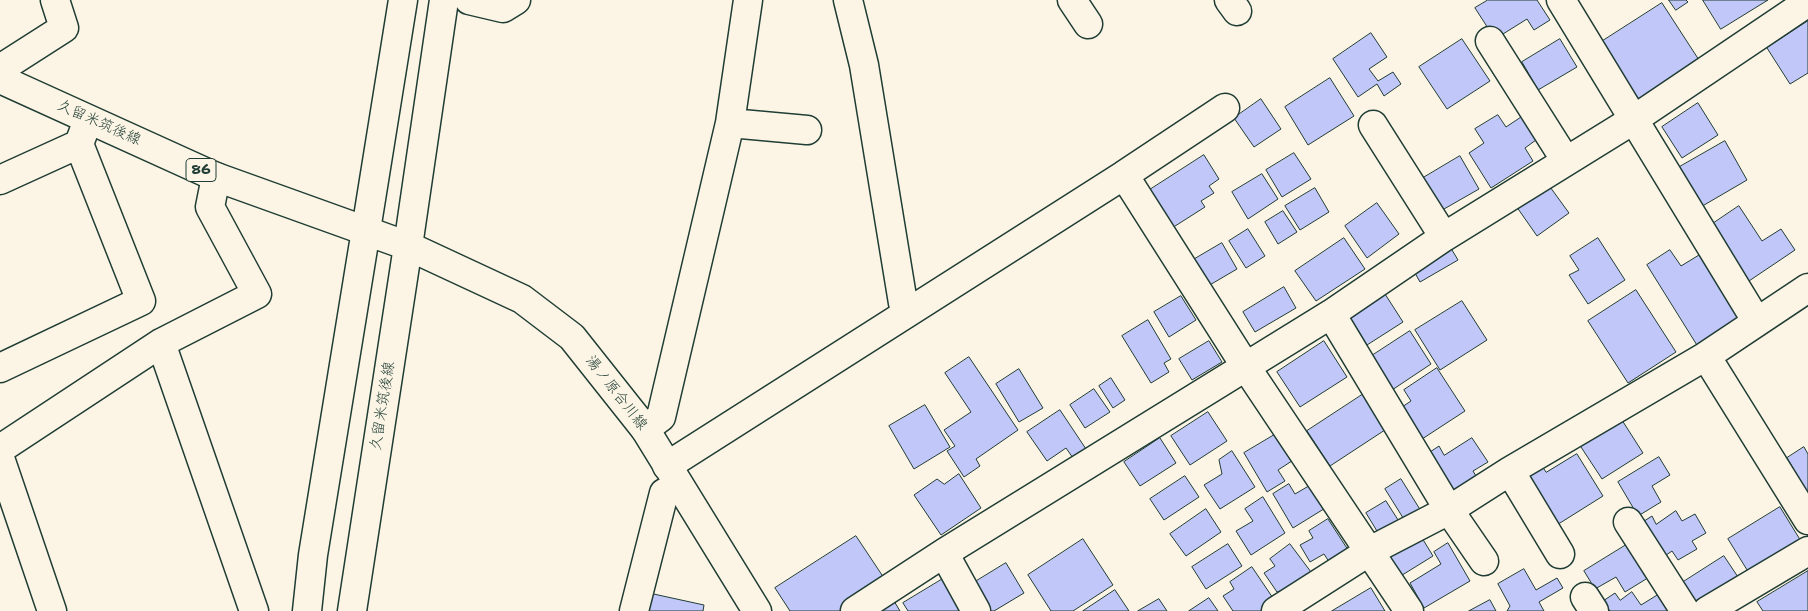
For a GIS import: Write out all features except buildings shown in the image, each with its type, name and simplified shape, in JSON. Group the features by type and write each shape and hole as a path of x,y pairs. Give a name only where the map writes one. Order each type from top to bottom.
{"street":[{"path":"0,69 64,28 55,0"},
{"path":"307,611 313,555 404,0"},
{"path":"408,246 444,0"},
{"path":"469,0 503,8 516,0"},
{"path":"645,429 661,417 730,123 748,0"},
{"path":"848,0 864,65 903,303 908,312"},
{"path":"1072,0 1088,24"},
{"path":"1561,0 1757,322"},
{"path":"854,611 944,553 1246,368 1444,237 1633,120 1808,2"},
{"path":"1490,41 1566,160"},
{"name":"久留米筑後線","path":"0,79 216,177 408,246 352,611"},
{"path":"634,611 664,493 673,475 908,312 1124,175 1225,108"},
{"path":"0,368 141,301 79,144 89,118"},
{"path":"730,123 808,130"},
{"path":"1373,125 1444,237"},
{"path":"0,180 79,144"},
{"path":"1124,175 1246,368 1409,611"},
{"path":"0,449 161,343 257,294 210,207 216,177"},
{"name":"湯ノ原合川線","path":"408,246 522,299 572,337 645,429 757,611"},
{"path":"1276,611 1370,551 1449,510 1510,471 1706,356 1808,288"},
{"path":"1330,314 1449,510 1484,561"},
{"path":"161,343 254,611"},
{"path":"1706,356 1808,520"},
{"path":"0,458 52,611"},
{"path":"1510,471 1560,554"},
{"path":"1628,522 1685,611"},
{"path":"1707,611 1808,551"},
{"path":"944,553 976,611"}]}
